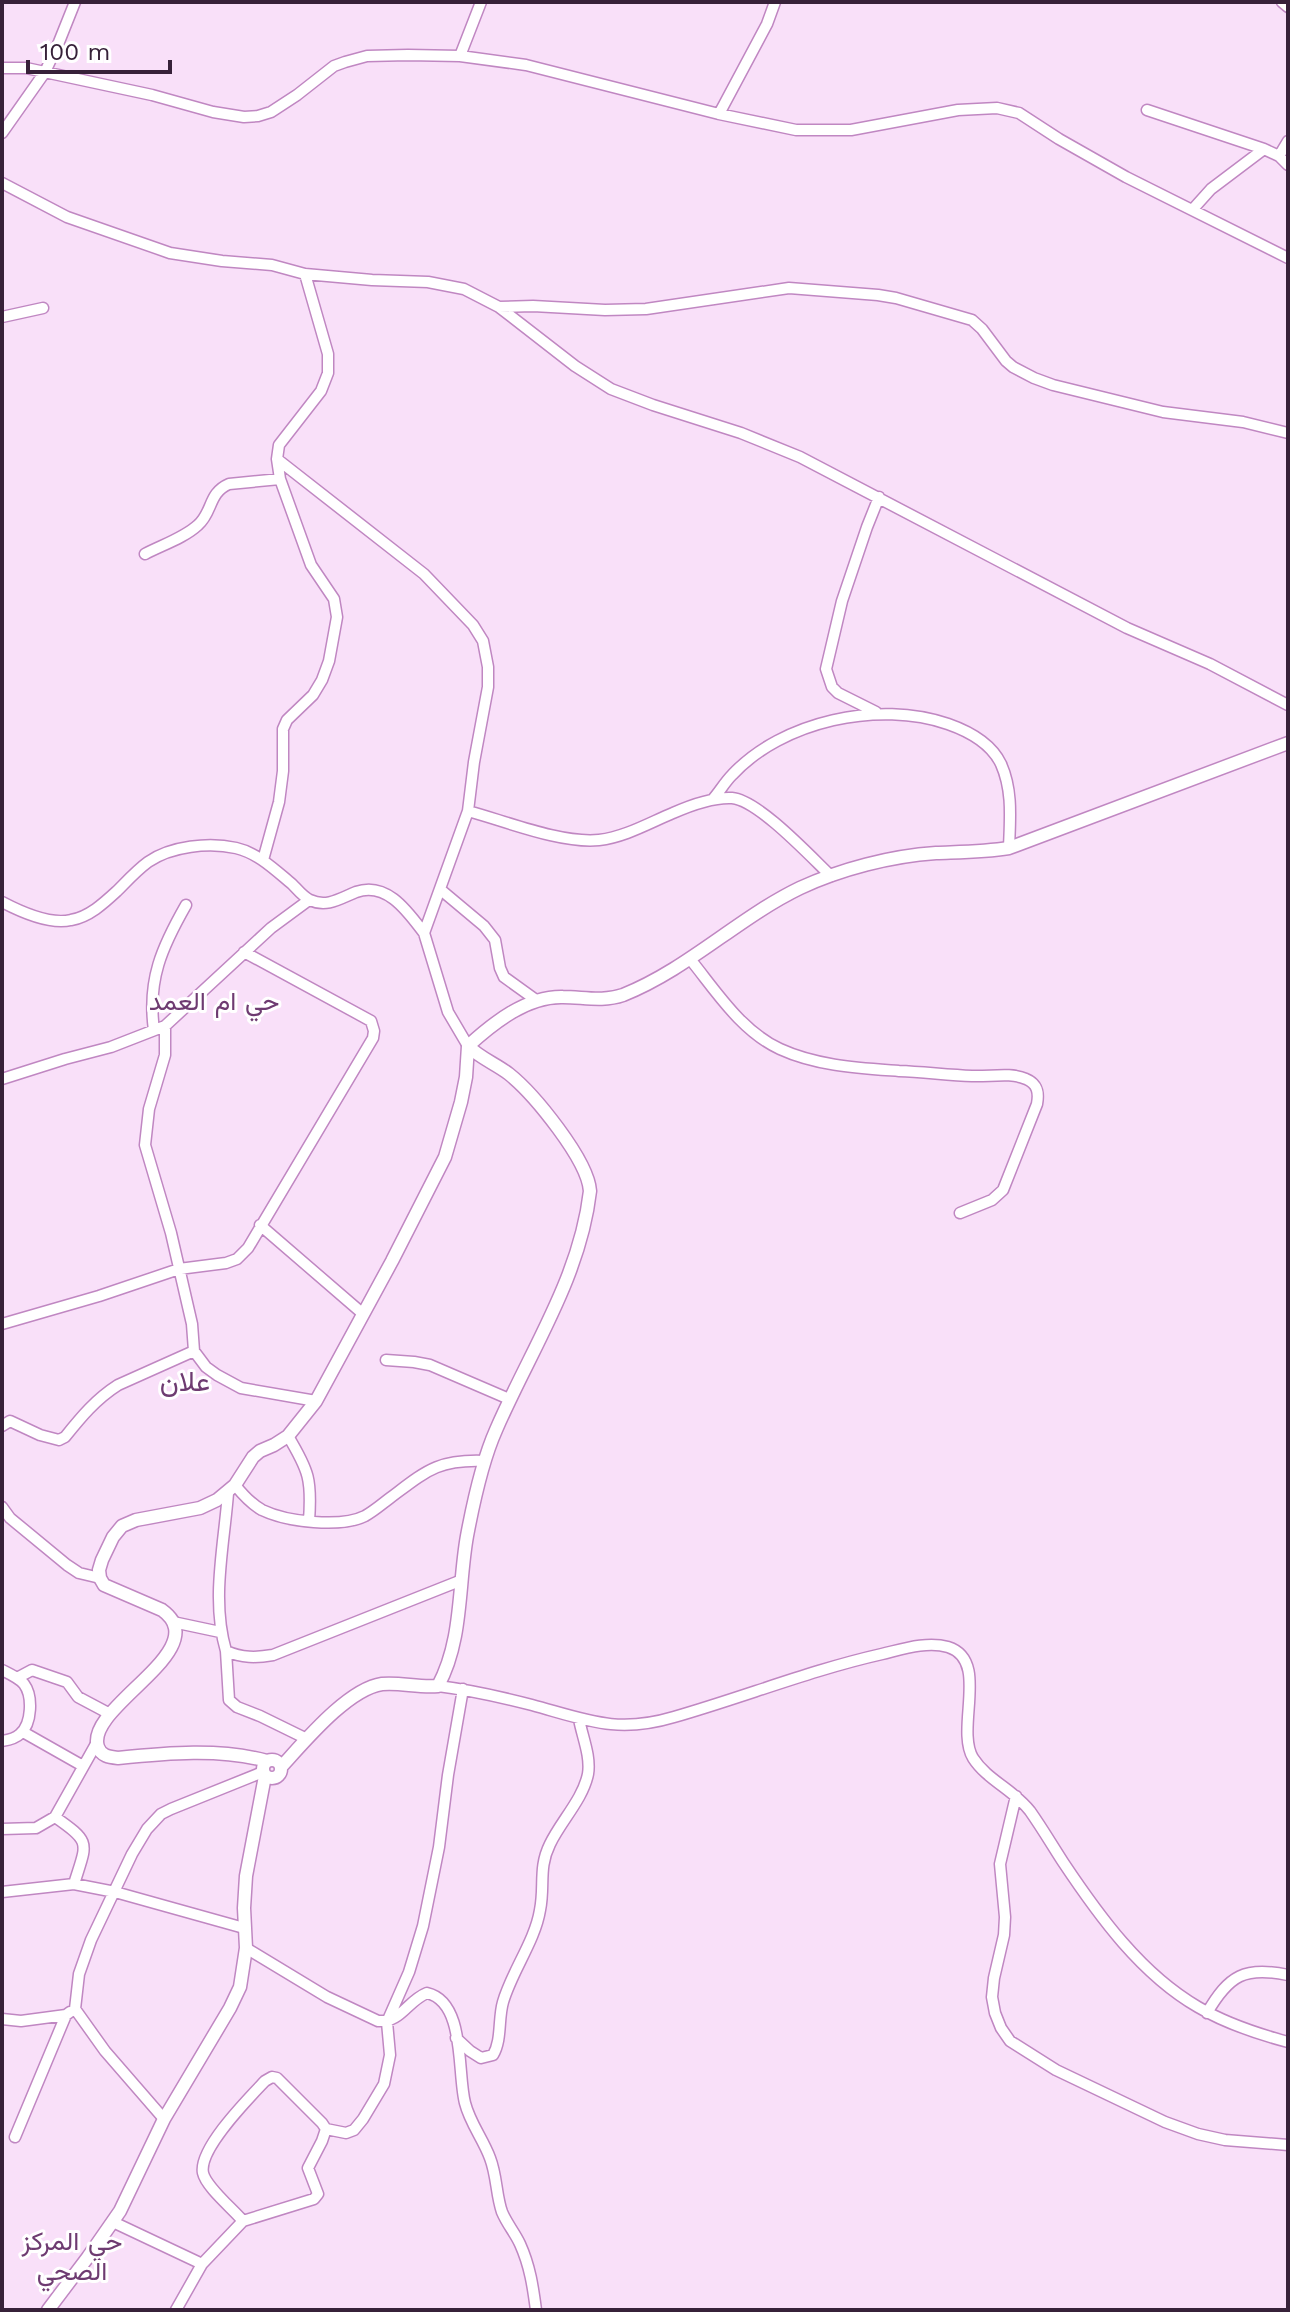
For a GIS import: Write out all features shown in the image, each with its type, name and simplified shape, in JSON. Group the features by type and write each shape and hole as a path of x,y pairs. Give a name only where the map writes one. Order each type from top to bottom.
{"street":[{"path":"2,133 45,72 75,2"},
{"path":"460,56 481,2"},
{"path":"719,114 767,24 775,2"},
{"path":"1282,2 1288,7"},
{"path":"2,68 26,68 244,117 271,112 334,66 356,58 408,55 460,56 526,65 779,128 833,131 958,110 1011,110 1106,166 1288,258"},
{"path":"1147,110 1264,149 1279,156 1288,165"},
{"path":"1279,156 1288,141"},
{"path":"1193,209 1211,189 1264,149"},
{"path":"2,183 67,217 150,248 203,259 272,265 305,274 440,284 464,289 499,307 575,366 611,389 759,439 800,457 1127,628 1210,664 1288,705"},
{"path":"263,860 279,802 283,729 287,720 313,695 322,680 329,661 337,617 334,599 311,565 280,479 277,459 279,445 321,391 328,373 328,354 305,274"},
{"path":"499,307 646,309 776,289 802,288 878,295 972,320 1013,367 1053,385 1153,410 1243,422 1288,433"},
{"path":"2,317 43,308"},
{"path":"277,459 424,574 479,632 487,660 488,687 468,811 424,933"},
{"path":"145,554 196,528 223,486 280,479"},
{"path":"878,713 838,693 832,687 826,669 842,601 879,497"},
{"path":"713,799 748,761 796,733 840,718 878,713 931,718 961,729 996,755 1010,795 1009,848"},
{"path":"307,1739 232,1704 227,1695 226,1651 220,1632 220,1579 232,1489 253,1457 288,1436 316,1401 392,1261 445,1157 461,1102 468,1046 521,1007 536,1000 552,997 604,999 642,986 690,959 778,900 831,876 925,854 975,853 1009,848 1288,743"},
{"path":"468,811 546,833 591,840 632,831 713,799 740,800 759,810 831,876"},
{"path":"2,902 45,918 70,921 95,910 147,863 168,853 209,846 243,850 263,860 309,900 330,903 358,892 380,892 401,904 424,933 448,1012 468,1046 509,1074 571,1146 589,1182 588,1207 573,1265 509,1399 485,1461 467,1537 456,1632 438,1686"},
{"path":"441,890 484,926 495,940 502,975 536,1000"},
{"path":"2,1079 111,1047 160,1028 284,917 309,900"},
{"path":"186,905 158,962 153,989 152,1014 160,1028 165,1055 149,1109 145,1145 171,1233 192,1324 194,1351 206,1367 241,1388 316,1401"},
{"path":"2,1324 179,1269 226,1263 237,1259 248,1248 350,1079 374,1031 371,1021 363,1016 244,952"},
{"path":"690,959 740,1020 762,1038 792,1054 813,1061 865,1068 1022,1078 1034,1085 1038,1094 1037,1104 1003,1190 992,1200 960,1213"},
{"path":"260,1225 362,1313"},
{"path":"5,1421 59,1440 107,1392 194,1351"},
{"path":"386,1360 430,1365 509,1399"},
{"path":"288,1436 303,1461 311,1488 309,1521"},
{"path":"232,1489 263,1510 284,1517 309,1521 354,1521 374,1511 413,1480 439,1465 453,1461 485,1461"},
{"path":"2,1829 36,1828 55,1817 110,1714 162,1662 173,1639 173,1622 162,1610 104,1585 99,1570 113,1537 122,1526 136,1520 200,1508 232,1489"},
{"path":"2,1507 6,1523 79,1573 100,1578"},
{"path":"226,1651 244,1657 273,1655 462,1580"},
{"path":"173,1622 220,1632"},
{"path":"15,2137 71,2012 91,1940 138,1843 161,1814 271,1770 333,1714 370,1687 392,1684 463,1689 579,1719 620,1726 651,1723 690,1713 827,1667 926,1645 955,1651 966,1663 970,1684 970,1752 983,1769 1030,1811 1064,1863 1121,1939 1166,1985 1207,2013 1288,2042"},
{"path":"2,1670 23,1683 30,1698 23,1732 2,1741"},
{"path":"17,1678 32,1670 55,1677 67,1682 78,1697 110,1714"},
{"path":"243,2221 202,2171 211,2146 265,2081 275,2077 326,2129 350,2133 380,2092 390,2055 387,2022 409,1972 423,1926 439,1847 463,1689"},
{"path":"456,2038 481,2058 493,2055 497,2047 503,2000 541,1909 544,1858 587,1777 588,1761 579,1719"},
{"path":"23,1732 83,1766"},
{"path":"96,1744 107,1757 231,1754 271,1770"},
{"path":"48,2310 113,2222 164,2119 236,1997 243,1976 246,1948 246,1876 271,1770"},
{"path":"1016,1796 1000,1864 1004,1935 992,1997 1001,2028 1010,2041 1049,2066 1176,2126 1225,2140 1288,2145"},
{"path":"55,1817 80,1835 83,1841 74,1884"},
{"path":"2,1892 74,1884 115,1892 244,1928"},
{"path":"246,1948 327,1997 378,2021 387,2022 402,2014 420,1995 432,1994 441,2000 449,2011 456,2038 464,2102 490,2158 504,2215 525,2256 536,2310"},
{"path":"1207,2013 1219,1993 1240,1975 1260,1971 1288,1975"},
{"path":"2,2019 21,2021 71,2012"},
{"path":"71,2012 164,2119"},
{"path":"176,2310 202,2264 243,2221 314,2199 318,2194 308,2168 326,2129"},
{"path":"113,2222 202,2264"}],"district":[{"name":"حي ام العمد","path":"214,1001"},
{"name":"علان","path":"185,1381"},
{"name":"حي المركز الصحي","path":"72,2256"}]}
